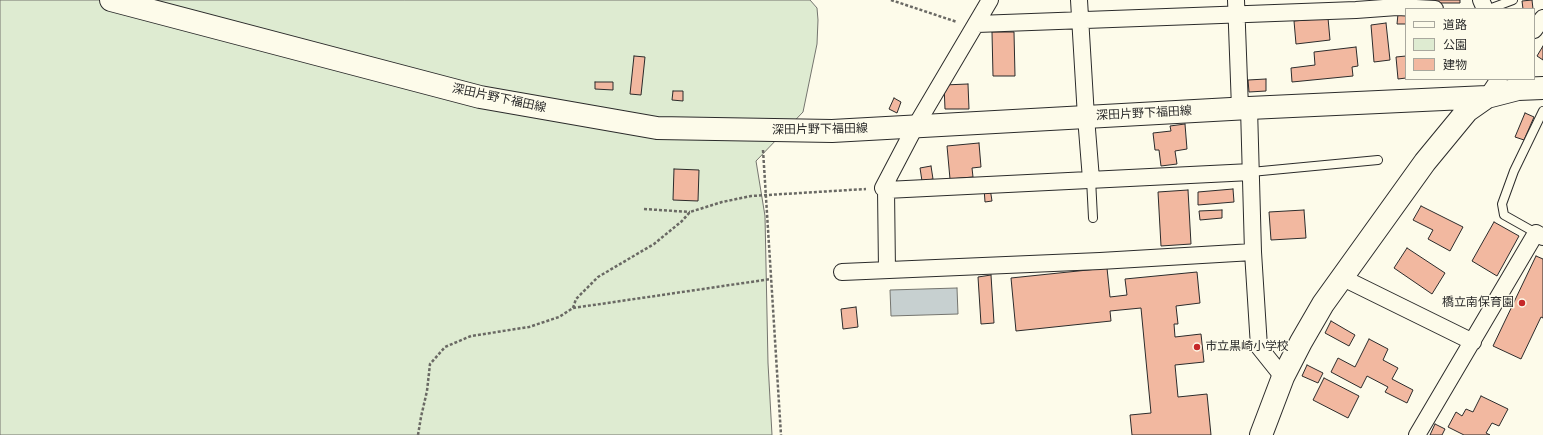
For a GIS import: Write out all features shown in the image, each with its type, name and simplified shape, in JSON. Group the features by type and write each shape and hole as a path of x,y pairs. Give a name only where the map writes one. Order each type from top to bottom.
{"main road":[{"name":"深田片野下福田線","path":"111,0 480,97 657,128 832,131 1245,108 1487,97 1518,89 1543,88"},
{"path":"1263,435 1283,377 1323,304 1425,162 1467,111 1487,97"}],"street":[{"path":"887,270 885,189 915,127 990,0"},
{"path":"1080,0 1091,179"},
{"path":"975,26 1237,7 1356,10 1397,7 1416,8"},
{"path":"1237,7 1251,172 1252,252 1259,347 1283,377"},
{"path":"1535,29 1543,18"},
{"path":"1487,97 1498,80"},
{"path":"885,189 1251,172"},
{"path":"1417,435 1539,235"},
{"path":"842,272 1252,252"},
{"path":"1341,277 1473,342"}],"lane":[{"path":"1492,8 1512,0"},
{"path":"1539,235 1504,216 1502,204 1514,171 1543,111"},
{"path":"1251,172 1378,160"},
{"path":"1091,179 1093,218"}],"path":[{"path":"891,0 975,26"},
{"path":"763,147 781,435"},
{"path":"644,209 690,212 722,202 751,196 885,189"},
{"path":"573,308 576,299 598,277 654,244 682,221 690,212"},
{"path":"418,435 427,391 430,364 445,347 471,336 529,327 559,317 573,308 771,279"}],"green space":[{"path":"0,0 810,0 817,8 817,44 803,112 756,161 765,216 768,363 772,435 0,435"}],"shaded area":[{"path":"957,288 958,314 891,316 890,290"}],"building":[{"path":"1434,0 1460,0 1460,3 1434,3"},
{"path":"1532,0 1533,8 1523,8 1522,1"},
{"path":"1398,14 1405,15 1405,24 1397,24"},
{"path":"1328,18 1330,40 1296,44 1294,21"},
{"path":"1386,23 1390,60 1374,62 1371,25"},
{"path":"992,32 1014,32 1015,76 993,76"},
{"path":"1543,46 1543,60 1537,56"},
{"path":"1356,47 1358,66 1352,67 1353,76 1292,82 1291,68 1315,65 1314,52"},
{"path":"634,56 645,57 641,95 630,94"},
{"path":"1405,56 1405,78 1398,79 1396,57"},
{"path":"1266,79 1266,91 1249,92 1248,80"},
{"path":"595,82 613,82 613,90 595,89"},
{"path":"968,84 969,109 945,109 944,85"},
{"path":"673,91 683,91 683,101 672,100"},
{"path":"894,98 901,102 897,113 889,109"},
{"path":"1525,113 1534,117 1524,140 1515,137"},
{"path":"1185,124 1187,149 1175,151 1177,164 1161,166 1159,150 1155,150 1153,133 1171,131 1170,126"},
{"path":"979,143 981,167 972,168 973,177 950,179 947,146"},
{"path":"931,166 933,179 922,181 920,168"},
{"path":"674,169 699,170 698,201 673,200"},
{"path":"984,188 990,188 992,201 985,202"},
{"path":"1233,189 1234,202 1198,205 1198,192"},
{"path":"1188,190 1191,244 1161,246 1158,192"},
{"path":"1421,206 1463,227 1450,251 1428,239 1433,230 1413,220"},
{"path":"1222,210 1222,218 1200,220 1199,211"},
{"path":"1304,210 1306,238 1271,240 1269,212"},
{"path":"1494,222 1519,236 1497,276 1472,261"},
{"path":"1407,248 1445,273 1432,294 1394,268"},
{"path":"1536,256 1543,259 1543,318 1541,317 1521,359 1493,346"},
{"path":"1107,268 1110,297 1127,295 1125,279 1197,272 1200,303 1176,306 1178,324 1174,324 1175,337 1201,334 1204,362 1175,365 1178,397 1207,394 1211,435 1132,435 1130,415 1151,413 1141,308 1110,311 1111,321 1016,331 1011,278"},
{"path":"991,275 994,323 981,324 978,277"},
{"path":"856,307 858,327 843,329 841,309"},
{"path":"1331,321 1355,335 1349,346 1325,333"},
{"path":"1369,339 1388,349 1383,360 1398,368 1392,379 1413,390 1407,403 1385,392 1388,387 1367,376 1361,388 1331,372 1338,358 1355,367"},
{"path":"1307,365 1323,373 1318,383 1302,376"},
{"path":"1324,378 1359,396 1348,418 1313,400"},
{"path":"1481,396 1508,409 1499,426 1492,423 1486,433 1490,435 1464,435 1448,427 1456,412 1462,416 1466,409 1473,412"},
{"path":"1435,424 1445,429 1442,435 1430,435"}],"place":[{"name":"橋立南保育園","path":"1522,303"},
{"name":"市立黒崎小学校","path":"1197,347"}]}
